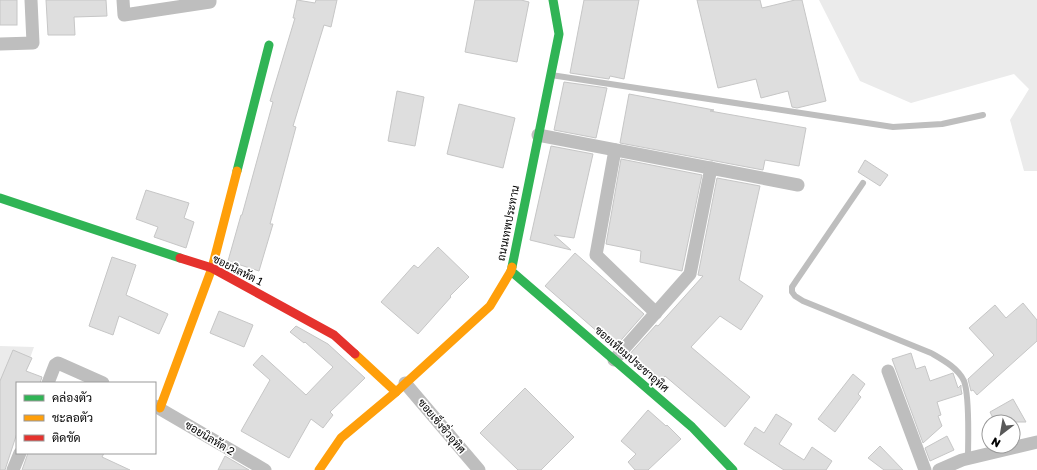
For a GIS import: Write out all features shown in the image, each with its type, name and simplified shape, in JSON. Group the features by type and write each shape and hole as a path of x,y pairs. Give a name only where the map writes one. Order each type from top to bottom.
{"street":[{"path":"0,44 34,43 31,0"},
{"path":"123,0 124,15 210,2 210,0"},
{"name":"ถนนเทพประทาน","path":"319,470 341,438 490,306 511,271 559,34 554,0"},
{"path":"157,407 212,268 269,45"},
{"path":"538,135 798,185"},
{"path":"615,150 596,254 656,313"},
{"path":"614,360 690,274 711,168"},
{"name":"ซอยนิลหัต 1","path":"0,198 212,268 334,335 400,387"},
{"name":"ซอยเทียมประชาอุทิศ","path":"511,271 692,427 733,470"},
{"path":"48,382 55,365 58,363 101,382"},
{"path":"888,371 925,470"},
{"name":"ซอยเซ็งซิ่วอุทิศ","path":"400,387 479,470"},
{"name":"ซอยนิลหัต 2","path":"157,407 265,470"},
{"path":"939,470 968,458 1037,442"},
{"path":"13,470 20,454"}],"lane":[{"path":"551,74 893,127 942,124 983,115"},
{"path":"863,183 792,287 792,292 803,301 931,353 945,361 956,371 964,381 967,399 968,458"}],"shaded area":[{"path":"819,0 1037,0 1037,171 1024,171 1010,120 1029,89 1014,74 911,103 860,81"},
{"path":"0,346 34,347 21,382 16,382 0,440"}],"building":[{"path":"0,0 17,0 17,25 0,25"},
{"path":"46,0 106,0 107,16 74,17 75,35 48,35"},
{"path":"297,0 315,3 316,0 337,0 331,27 324,25 293,126 296,127 270,224 273,224 259,271 228,261 273,102 270,101 295,18 293,18"},
{"path":"475,0 521,0 529,2 517,62 465,52"},
{"path":"584,0 639,0 624,79 610,76 609,79 570,73"},
{"path":"697,0 760,0 762,8 795,0 802,0 826,101 797,108 792,107 788,91 761,98 756,79 718,88"},
{"path":"564,82 607,88 596,138 554,130"},
{"path":"397,91 424,97 415,146 388,141"},
{"path":"629,94 714,110 710,111 806,128 799,166 765,160 763,170 620,143"},
{"path":"459,104 515,118 503,168 447,154"},
{"path":"551,146 593,154 574,238 554,235 571,250 530,240"},
{"path":"621,159 702,175 682,271 640,262 641,251 606,244"},
{"path":"865,160 888,175 880,186 858,172"},
{"path":"717,178 760,186 739,280 763,296 741,330 720,316 691,347 750,397 725,427 665,376 658,384 627,357 656,325 658,326 703,276 698,275"},
{"path":"146,190 189,203 184,218 194,222 186,248 154,237 158,227 136,219"},
{"path":"438,247 469,277 450,296 451,297 418,334 381,302 414,265 418,268"},
{"path":"575,253 644,314 615,347 545,286"},
{"path":"112,257 136,265 126,295 168,314 159,334 119,316 113,335 89,326"},
{"path":"1023,303 1037,320 1037,341 977,395 973,390 971,391 968,379 994,355 969,328 995,305 1006,318"},
{"path":"219,311 253,325 244,347 210,333"},
{"path":"296,326 328,344 365,378 330,412 333,415 323,428 311,419 289,458 241,431 270,380 253,365 262,355 306,395 333,367 305,342 304,343 290,332"},
{"path":"13,350 32,358 26,371 42,377 40,382 16,382 16,436 5,470 0,470 0,381"},
{"path":"911,353 916,369 925,366 930,381 953,373 958,388 961,385 962,394 937,402 941,415 938,416 942,426 923,443 892,359"},
{"path":"853,374 865,384 858,394 861,397 835,432 818,419"},
{"path":"525,388 574,437 541,470 518,470 480,433"},
{"path":"1013,399 1026,422 1021,422 1021,414 991,414 990,412"},
{"path":"648,410 666,426 667,425 681,439 648,470 635,470 628,462 636,454 621,441"},
{"path":"776,414 792,424 779,444 804,460 812,447 832,461 826,470 784,470 744,444 755,427 764,433"},
{"path":"947,436 954,450 930,461 925,448"},
{"path":"880,446 903,470 884,470 868,458"},
{"path":"28,454 104,454 102,457 130,470 22,470"},
{"path":"225,456 249,470 218,470"}],"traffic: fast":[{"path":"512,267 559,34 553,0"},
{"path":"237,171 269,45"},
{"path":"0,198 180,258"},
{"path":"511,271 692,427 733,470"}],"traffic: slow":[{"path":"160,408 212,268 237,171"},
{"path":"319,470 341,438 396,392 490,306 512,267"},
{"path":"355,354 396,392"}],"traffic: jam":[{"path":"180,258 212,268 334,335 355,354"}]}
